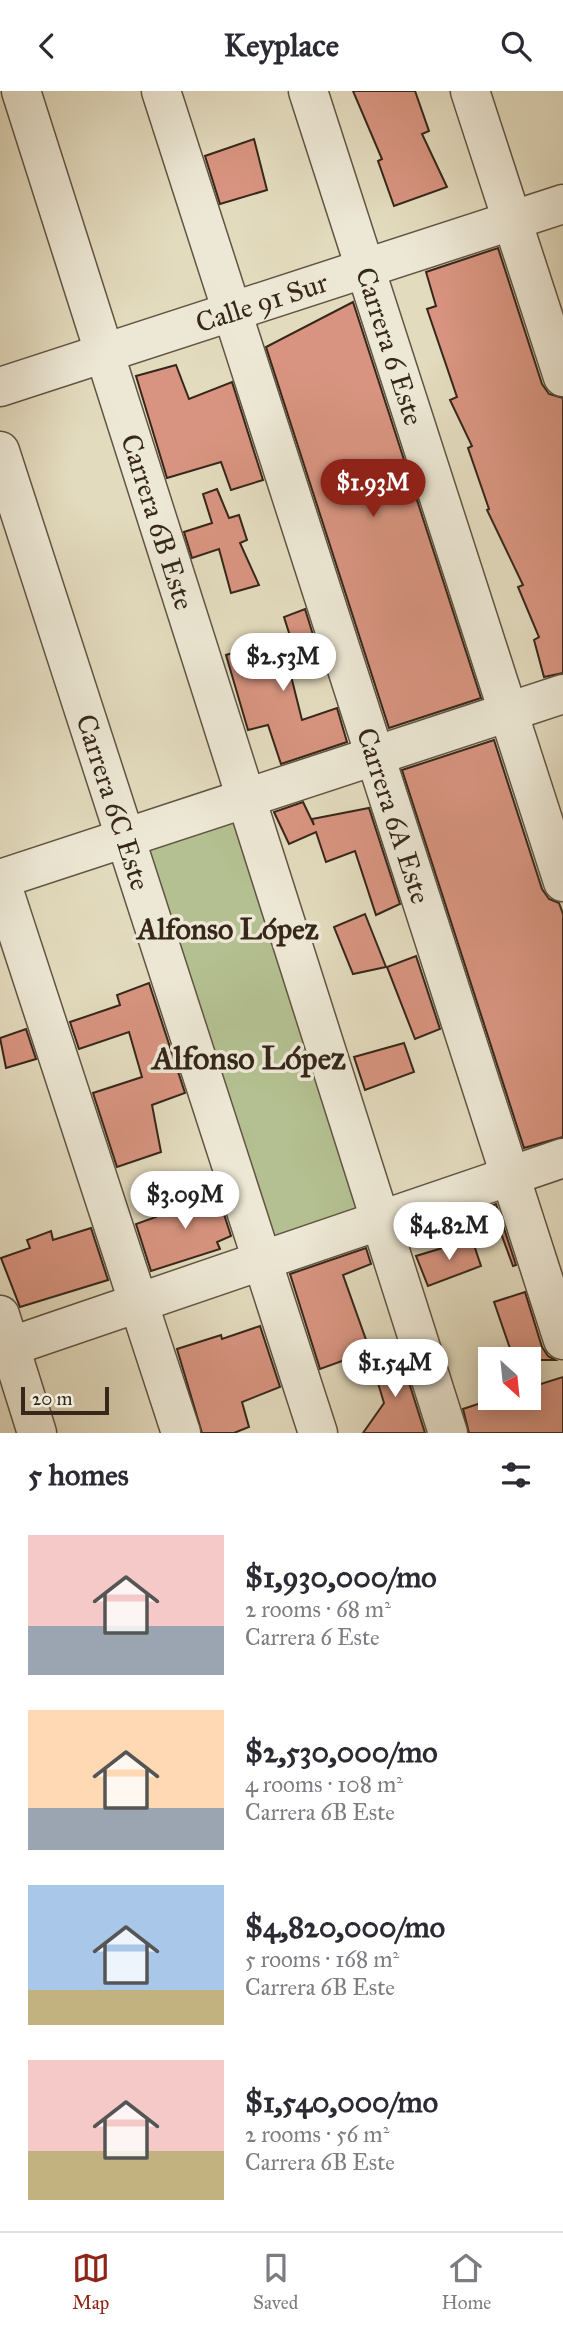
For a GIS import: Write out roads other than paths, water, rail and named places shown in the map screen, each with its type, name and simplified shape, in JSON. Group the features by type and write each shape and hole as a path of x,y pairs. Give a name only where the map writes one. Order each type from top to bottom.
{"street":[{"name":"Carrera 6B Este","path":"21,91 448,1433"},
{"name":"Carrera 6A Este","path":"161,91 563,1340"},
{"name":"Carrera 6 Este","path":"308,91 563,882"},
{"path":"470,91 563,377"},
{"name":"Calle 91 Sur","path":"0,387 563,204"},
{"name":"Carrera 6C Este","path":"0,451 318,1433"},
{"path":"181,1433 0,879 563,694"},
{"path":"37,1433 3,1337 138,1303 563,1158"}],"district":[{"name":"Alfonso López","path":"228,929"},
{"name":"Alfonso López","path":"249,1058"}]}
